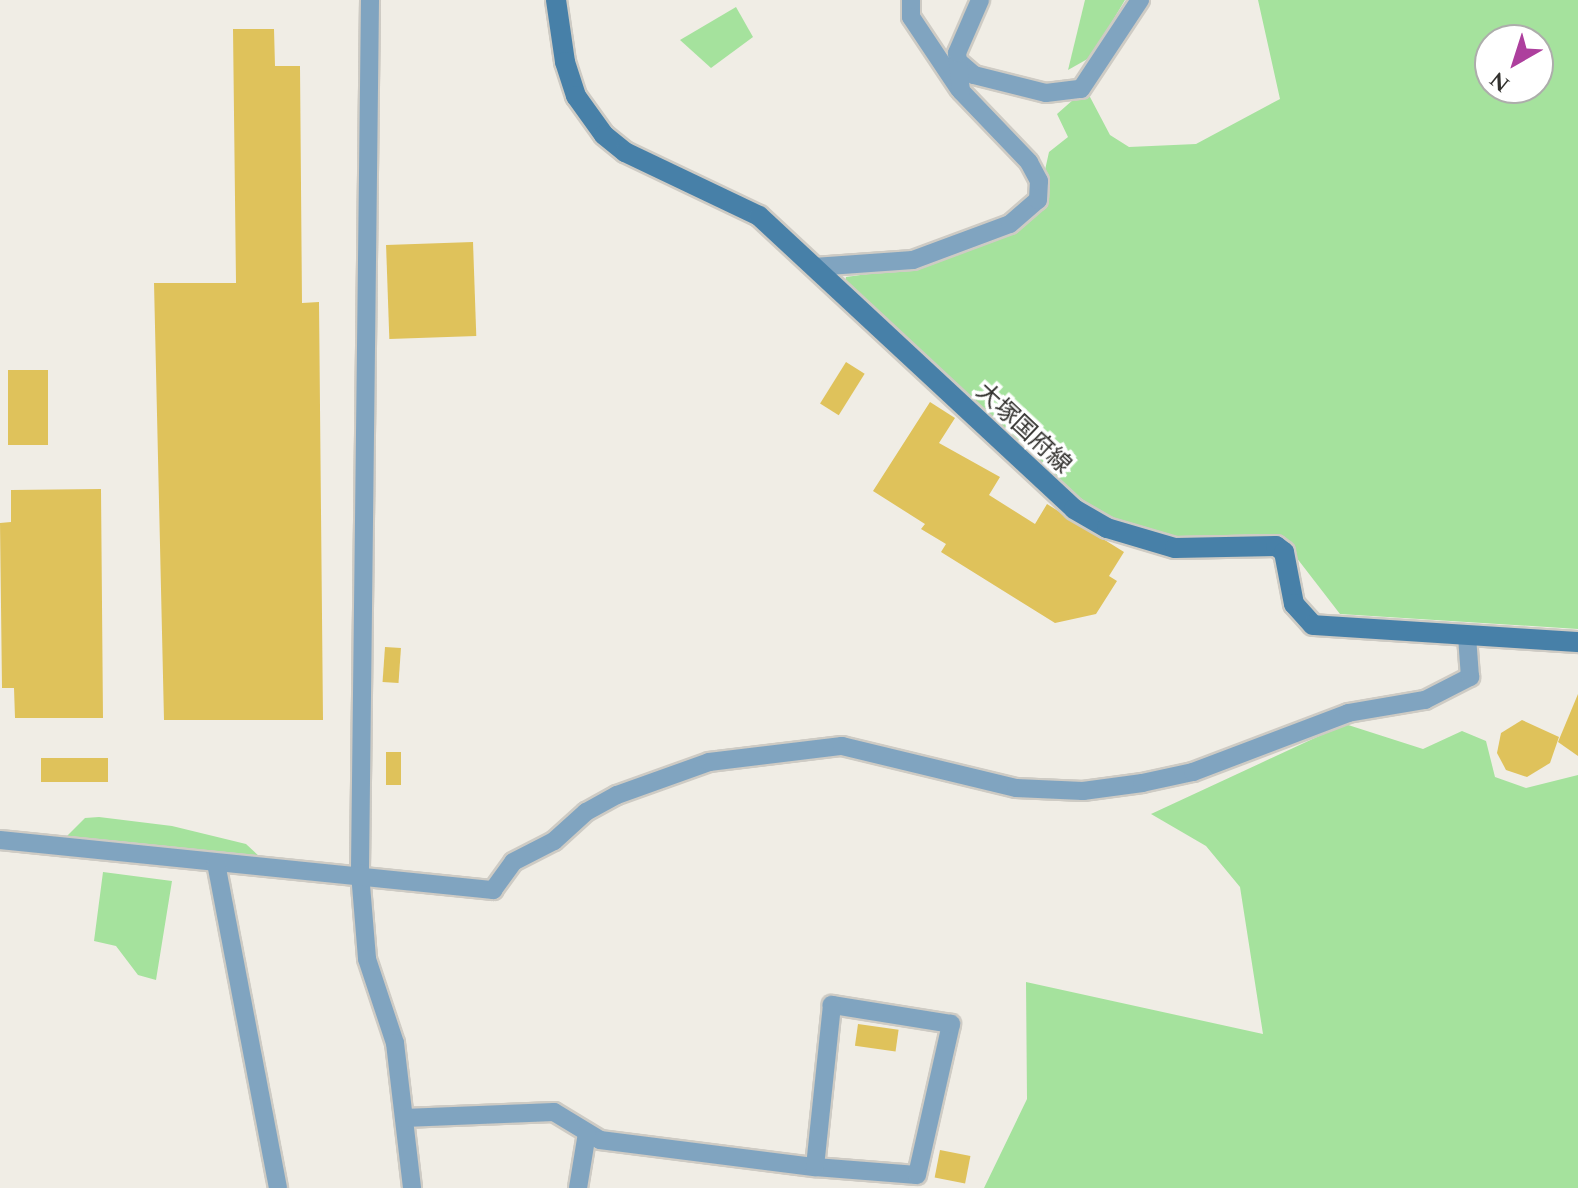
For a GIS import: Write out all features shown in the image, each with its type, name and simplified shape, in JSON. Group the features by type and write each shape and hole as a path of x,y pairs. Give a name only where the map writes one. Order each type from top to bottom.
{"main road":[{"name":"大塚国府線","path":"556,0 565,62 576,96 604,135 625,152 759,216 1046,487 1107,528 1175,548 1276,546 1284,552 1294,604 1313,625 1578,642"}],"street":[{"path":"370,0 360,873 367,959 389,1020 412,1188"},
{"path":"814,267 913,260 1010,224 1038,200 1039,181 1029,162 961,91 911,17 911,0"},
{"path":"961,91 960,39 980,0"},
{"path":"959,62 974,75 1046,93 1081,89 1140,0"},
{"path":"0,840 216,863 360,873 493,890 513,862 554,841 586,812 617,795 709,762 842,746 1016,788 1083,791 1142,783 1193,772 1348,713 1425,700 1470,677 1467,636"},
{"path":"216,863 278,1188"},
{"path":"404,1118 554,1112 600,1140 815,1167 917,1175 951,1024 832,1005 815,1167"},
{"path":"578,1188 587,1133"}],"green space":[{"path":"1085,0 1125,0 1091,57 1068,70"},
{"path":"1258,0 1578,0 1578,629 1340,614 1279,535 1173,537 1111,520 1048,475 845,282 846,277 919,267 1035,215 1049,152 1068,137 1057,114 1074,99 1090,97 1110,135 1129,147 1196,144 1280,99"},
{"path":"736,7 753,37 711,68 680,40"},
{"path":"1345,724 1423,749 1462,731 1486,741 1495,777 1526,788 1578,775 1578,1188 984,1188 1027,1099 1026,982 1263,1034 1240,887 1206,846 1151,814"},
{"path":"85,818 172,826 246,844 261,858 67,836"},
{"path":"103,872 172,881 156,980 138,975 116,946 94,941"}],"building":[{"path":"233,29 274,29 275,66 300,66 302,303 319,302 323,720 164,720 154,283 236,283"},
{"path":"473,242 476,336 389,339 386,245"},
{"path":"846,362 865,374 839,415 820,404"},
{"path":"8,370 48,370 48,445 8,445"},
{"path":"930,402 955,418 939,443 1000,477 989,495 1035,524 1047,504 1124,552 1109,576 1117,581 1096,614 1055,623 941,552 946,544 921,529 925,524 873,491"},
{"path":"101,489 103,718 15,718 14,688 2,688 0,523 11,522 11,490"},
{"path":"385,647 401,648 399,683 383,682"},
{"path":"1578,694 1578,756 1558,742"},
{"path":"1522,720 1559,737 1550,763 1527,777 1506,770 1497,753 1501,733"},
{"path":"386,752 401,752 401,785 386,785"},
{"path":"41,758 108,758 108,782 41,782"},
{"path":"858,1024 899,1030 896,1051 855,1046"},
{"path":"940,1150 970,1156 965,1183 935,1177"}]}
